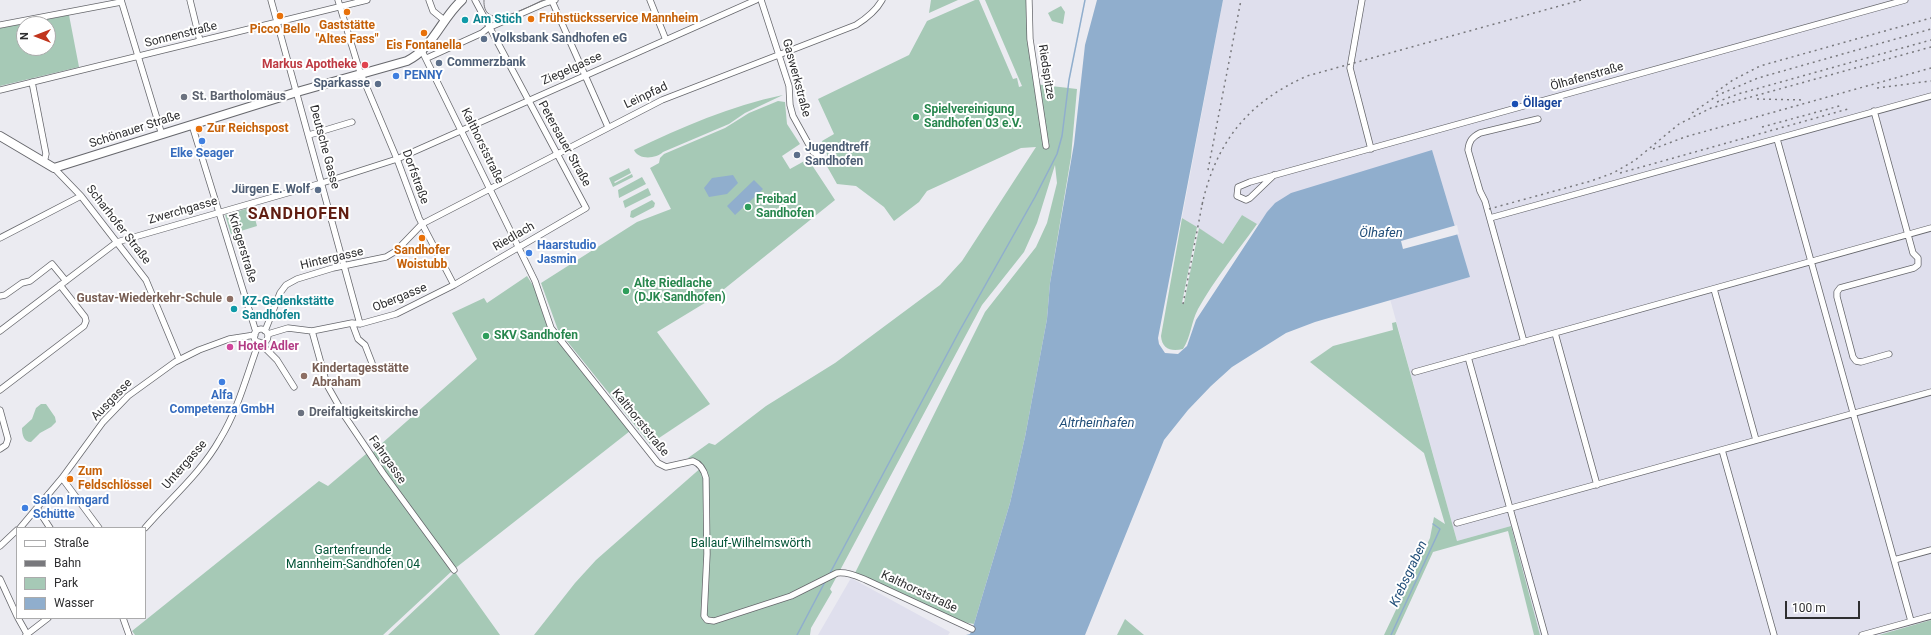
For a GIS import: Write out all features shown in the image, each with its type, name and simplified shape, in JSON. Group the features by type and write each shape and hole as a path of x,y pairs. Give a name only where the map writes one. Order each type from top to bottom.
{"street":[{"path":"190,0 200,41"},
{"name":"Deutsche Gasse","path":"271,0 360,324"},
{"name":"Dorfstraße","path":"338,0 362,74 422,224 454,285"},
{"name":"Sonnenstraße","path":"0,90 367,0"},
{"path":"429,0 432,10 444,20"},
{"path":"425,55 444,20 462,0"},
{"path":"475,0 488,28"},
{"path":"650,0 666,40"},
{"name":"Ziegelgasse","path":"397,159 756,0"},
{"name":"Gaswerkstraße","path":"761,0 789,86 790,105 793,116 813,152 819,156"},
{"name":"Leinpfad","path":"422,224 662,100 856,25 868,17 877,8 882,0"},
{"name":"Riedspitze","path":"1029,0 1030,39 1046,146"},
{"path":"1362,0 1350,68 1371,149"},
{"name":"Ölhafenstraße","path":"1274,175 1250,198 1246,200 1238,196 1238,187 1243,184 1274,175 1371,149 1905,0"},
{"path":"0,25 121,1 162,135"},
{"path":"425,55 482,33 488,28 554,1 584,76 608,127"},
{"name":"Petersauer Straße","path":"488,28 586,208"},
{"name":"Schönauer Straße","path":"54,168 297,92 425,55"},
{"name":"Kalthorststraße","path":"425,55 540,293 551,328 658,464 666,467 693,461 700,465 704,471 706,478 707,554 704,616 708,620 714,621 791,596 837,573 851,574 866,580 972,629"},
{"path":"32,82 46,154 44,162"},
{"path":"1490,218 1931,96"},
{"path":"1874,111 1913,253 1918,258 1918,265 1905,271 1840,288 1837,292 1853,357 1856,361 1861,362 1889,354"},
{"path":"1524,342 1490,218 1468,150 1470,141 1480,133 1538,119"},
{"path":"309,135 352,122"},
{"name":"Kriegerstraße","path":"192,125 220,212 256,334"},
{"name":"Scharhofer Straße","path":"0,136 54,168 81,196 150,286 179,359"},
{"path":"1776,139 1911,621"},
{"name":"Zwerchgasse","path":"0,331 117,242 322,183 397,159"},
{"path":"0,238 81,196"},
{"name":"Riedlach","path":"454,285 586,208"},
{"name":"Hintergasse","path":"266,332 280,293 286,285 297,279 386,257 396,251 422,224"},
{"path":"1415,372 1931,228"},
{"path":"0,296 5,295 22,283 30,280 52,264 66,281"},
{"path":"0,390 84,326 86,321 85,317 60,285"},
{"name":"Obergasse","path":"266,332 288,328 312,330 352,323 360,324 396,314 454,285"},
{"path":"1714,289 1756,440"},
{"path":"352,323 358,339 365,345 372,363"},
{"path":"259,342 266,341 266,332 262,330 256,334 256,340 277,360 294,387"},
{"name":"Fahrgasse","path":"312,330 327,385 344,415 379,468 454,570"},
{"path":"1555,333 1597,485"},
{"name":"Ausgasse","path":"21,527 62,478 103,422 128,396 148,380 179,359 229,339 256,334"},
{"name":"Untergasse","path":"146,527 199,469 221,439 229,422 259,342"},
{"path":"1468,357 1545,635"},
{"path":"1457,524 1931,392"},
{"path":"0,410 8,438 6,445 0,449"},
{"path":"1722,450 1774,635"},
{"path":"62,478 97,527"},
{"path":"37,508 49,527"},
{"path":"0,546 16,531"},
{"path":"1894,560 1931,550"},
{"path":"0,579 16,613"},
{"path":"1862,635 1931,616"},
{"path":"19,619 26,635 47,619"},
{"path":"123,619 129,635"}],"shaded area":[{"path":"1223,0 1931,0 1931,620 1879,635 1540,635 1511,526 1457,541 1390,299 1470,277 1275,203 1258,225 1242,215 1223,244 1182,218"},
{"path":"851,578 950,632 948,635 818,635"}],"green space":[{"path":"931,0 958,0 929,13"},
{"name":"Ballauf-Wilhelmswörth","path":"975,0 979,0 1013,79 1017,78 1019,87 1022,86 985,0 1027,0 1028,40 1034,84 1077,89 1071,157 1050,283 1047,319 1025,437 1010,503 974,624 957,621 855,573 985,312 1036,247 1047,223 1057,183 1055,165 1037,223 1024,252 982,305 830,589 832,592 811,628 810,635 534,635 575,583 596,560 703,466 695,460 688,458 709,443 715,445 766,406 835,363 940,285 962,261 1036,147 1021,148 927,191 919,202 894,221 884,207 856,186 837,184 824,161 828,157 822,141 834,134 818,99 909,55 927,21"},
{"path":"1061,6 1065,12 1063,24 1052,21 1048,13"},
{"path":"69,15 79,67 0,86 0,28 16,25 16,56 56,56 56,17"},
{"path":"783,95 745,113 729,124 656,156 639,156 634,150 670,133 725,111"},
{"path":"778,101 785,102 787,124 800,144 782,156 790,169 808,159 835,200 713,298 657,332 710,404 650,444 558,330 541,283 637,222 671,209 650,168 659,163 660,158 664,154 725,128 749,113"},
{"path":"629,168 631,173 614,182 615,183 632,174 633,177 613,187 609,178"},
{"path":"642,177 646,184 619,198 618,190"},
{"path":"648,188 651,195 625,208 623,201"},
{"path":"652,200 655,203 654,207 633,218 630,217 631,211"},
{"path":"252,207 257,226 231,234 225,215"},
{"path":"1242,215 1257,224 1204,298 1198,309 1188,340 1183,349 1171,350 1165,347 1161,336 1182,218 1197,227 1182,303 1184,303 1199,228 1223,244"},
{"name":"Gartenfreunde Mannheim-Sandhofen 04","path":"527,276 536,290 549,328 630,431 453,570 383,635 135,635 132,631 319,481 328,486 366,454 372,453 381,446 380,445 477,359 452,313 484,298 487,303"},
{"path":"1396,322 1457,541 1511,526 1540,635 1534,635 1508,531 1433,552 1395,635 1384,635 1430,538 1434,517 1445,524 1424,453 1310,362 1333,346 1393,330 1392,323"},
{"path":"41,404 46,404 55,417 56,422 29,442 24,438 22,428 32,419 36,408"},
{"path":"455,572 500,635 388,635"},
{"path":"1125,619 1144,635 1117,635"},
{"path":"1931,620 1931,635 1879,635"}],"water":[{"name":"Altrheinhafen","path":"1097,0 1223,0 1158,338 1159,344 1165,353 1178,354 1187,346 1196,320 1267,212 1275,203 1291,193 1432,150 1470,277 1315,322 1286,333 1232,367 1211,386 1188,410 1164,440 1085,635 966,635 970,634 974,624 1010,503 1025,437 1047,319 1050,283 1074,144 1085,45"},
{"path":"733,175 738,183 727,194 709,197 704,188 712,178"},
{"path":"754,180 763,189 735,215 727,206"}],"pier":[{"path":"1457,225 1459,234 1403,249 1401,241"}],"waterway":[{"path":"829,575 960,330 1035,197 1057,154 1062,136 1069,80 1085,0"},
{"name":"Krebsgraben","path":"1391,635 1440,529 1433,524"},
{"path":"797,635 826,580"}],"tram line":[{"path":"484,0 485,10 491,15 498,17 518,12 543,0"}],"railway":[{"path":"1208,170 1241,0"},
{"path":"1202,205 1208,182 1226,143 1252,112 1268,98 1286,86 1307,76 1581,0"},
{"path":"1716,92 1733,80 1760,66 1931,18"},
{"path":"1692,113 1718,95 1758,78 1931,29"},
{"path":"1717,102 1738,94 1931,40"},
{"path":"1489,209 1591,181 1613,173 1634,161 1679,124 1711,108 1931,47"},
{"path":"1653,149 1685,137 1931,68"},
{"path":"1877,88 1931,81"},
{"path":"1757,99 1805,100"},
{"path":"1762,127 1843,105"},
{"path":"1620,173 1848,109"},
{"path":"1183,304 1203,200"}],"place":[{"name":"Gaststätte \"Altes Fass\"","path":"347,12"},
{"name":"Picco Bello","path":"280,16"},
{"name":"Frühstücksservice Mannheim","path":"531,19"},
{"name":"Am Stich","path":"465,20"},
{"name":"Eis Fontanella","path":"424,33"},
{"name":"Volksbank Sandhofen eG","path":"484,39"},
{"name":"Commerzbank","path":"439,63"},
{"name":"Markus Apotheke","path":"365,65"},
{"name":"PENNY","path":"396,76"},
{"name":"Sparkasse","path":"378,84"},
{"name":"St. Bartholomäus","path":"184,97"},
{"name":"Öllager","path":"1515,104"},
{"name":"Spielvereinigung Sandhofen 03 e.V.","path":"916,117"},
{"name":"Zur Reichspost","path":"199,129"},
{"name":"Elke Seager","path":"202,141"},
{"name":"Jugendtreff Sandhofen","path":"797,155"},
{"name":"Jürgen E. Wolf","path":"318,190"},
{"name":"Freibad Sandhofen","path":"748,207"},
{"name":"Sandhofer Woistubb","path":"422,238"},
{"name":"Haarstudio Jasmin","path":"529,253"},
{"name":"Alte Riedlache (DJK Sandhofen)","path":"626,291"},
{"name":"Gustav-Wiederkehr-Schule","path":"230,299"},
{"name":"KZ-Gedenkstätte Sandhofen","path":"234,309"},
{"name":"SKV Sandhofen","path":"486,336"},
{"name":"Hotel Adler","path":"230,347"},
{"name":"Kindertagesstätte Abraham","path":"304,376"},
{"name":"Alfa Competenza GmbH","path":"222,382"},
{"name":"Dreifaltigkeitskirche","path":"301,413"},
{"name":"Zum Feldschlössel","path":"70,479"},
{"name":"Salon Irmgard Schütte","path":"25,508"}],"district":[{"name":"SANDHOFEN","path":"299,215"}],"water label":[{"name":"Ölhafen","path":"1381,234"}]}
